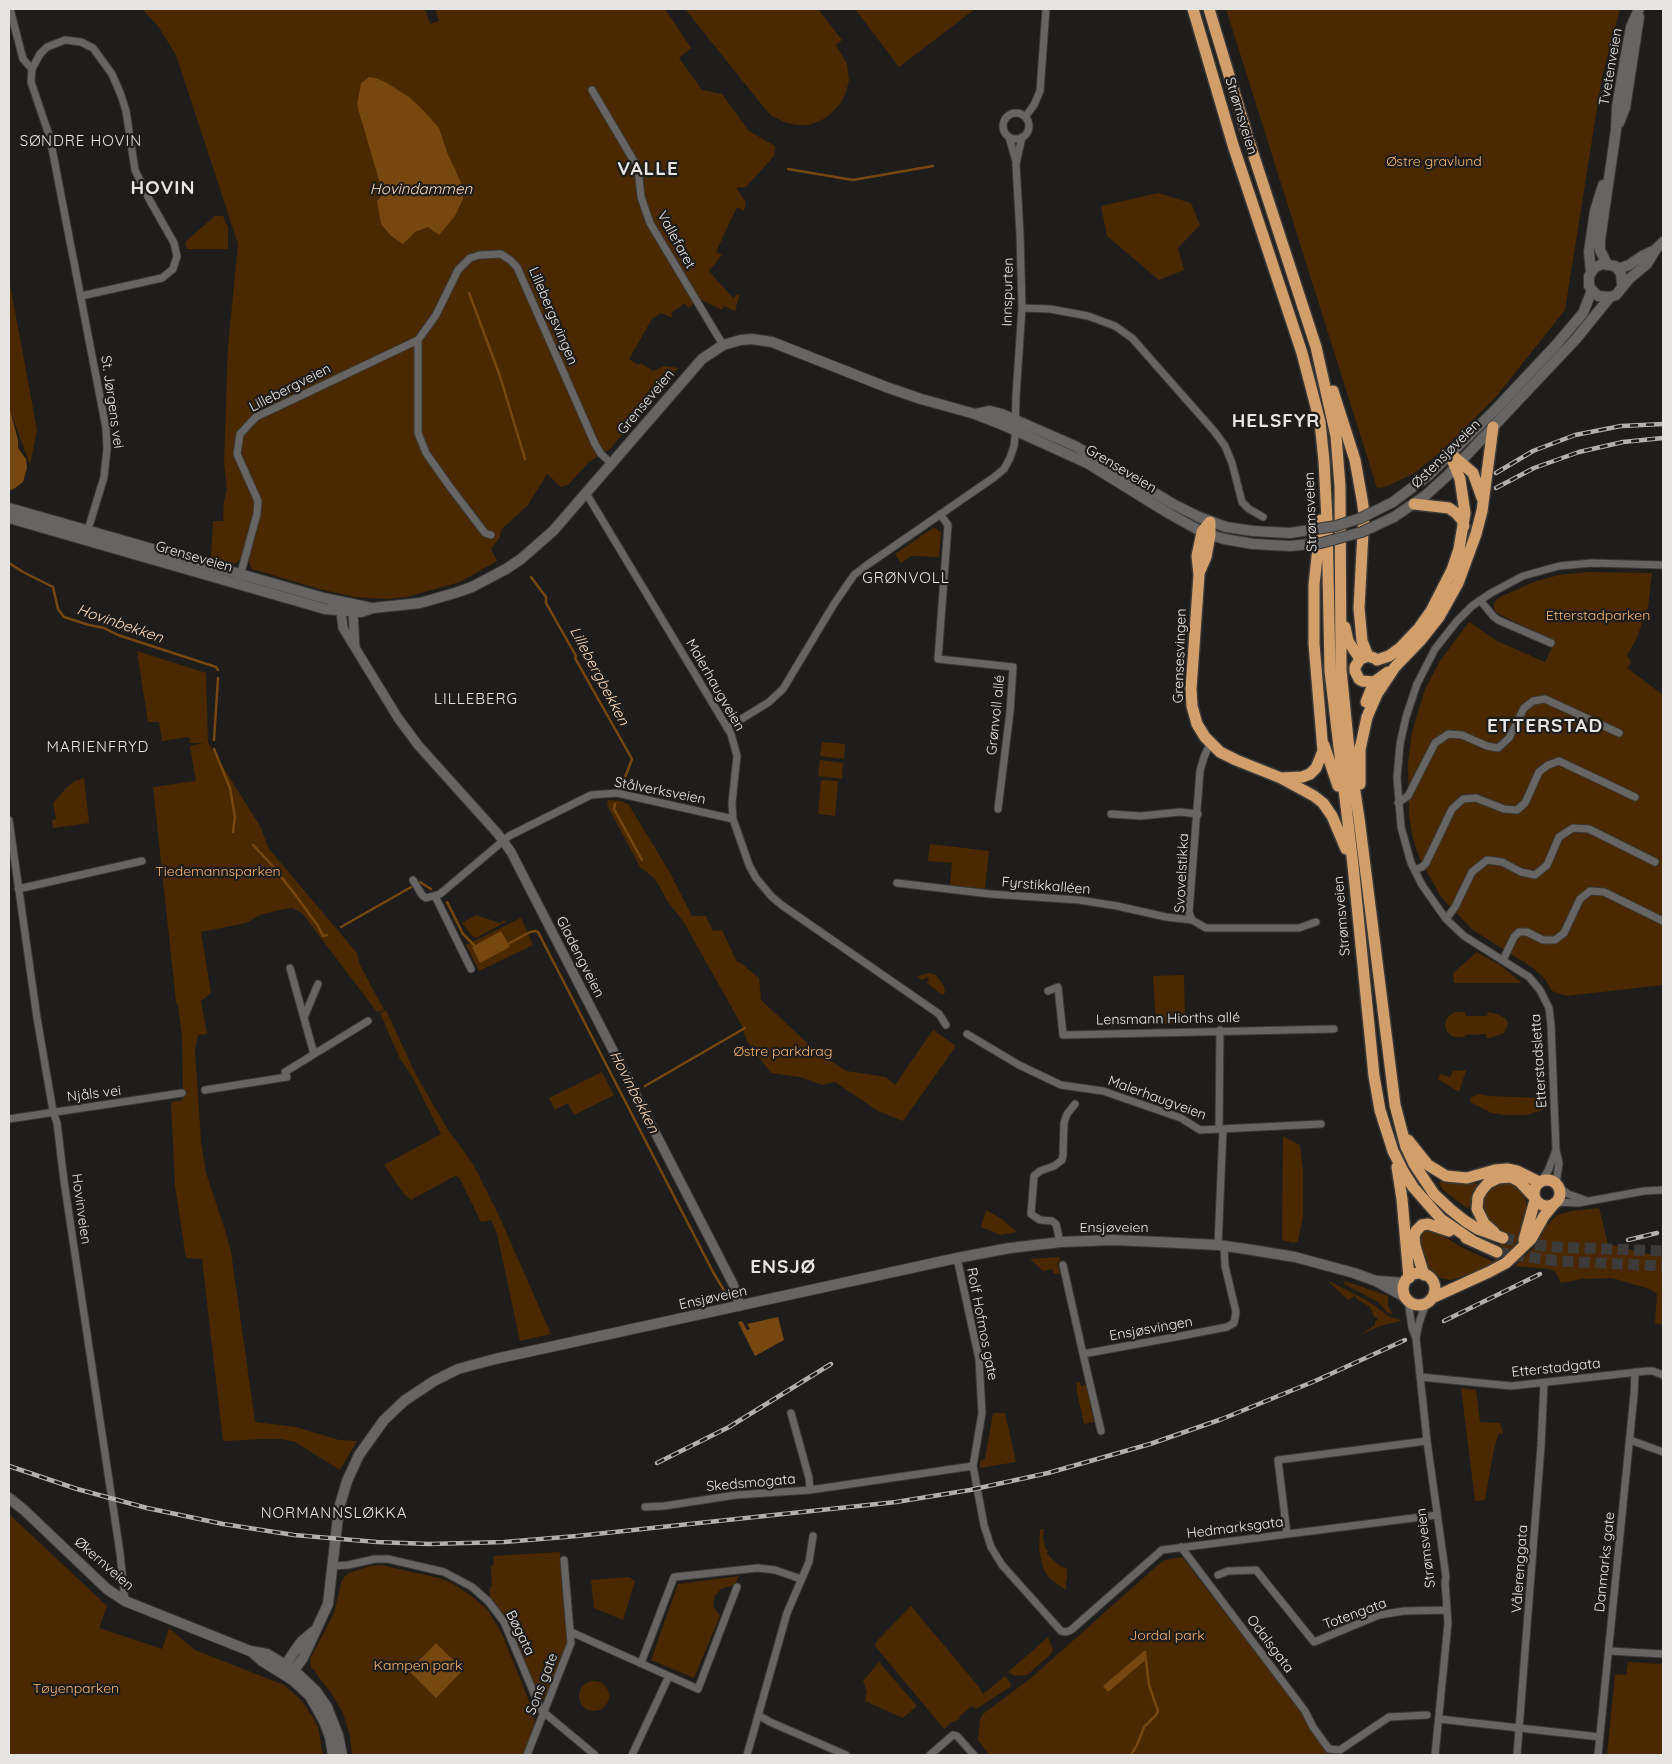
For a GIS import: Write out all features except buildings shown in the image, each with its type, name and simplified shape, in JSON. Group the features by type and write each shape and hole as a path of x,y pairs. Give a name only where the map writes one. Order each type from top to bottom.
{"highway":[{"name":"Strømsveien","path":"1193,9 1233,145 1302,353 1320,422 1326,485 1330,671 1374,1076 1380,1110 1393,1151 1402,1199 1407,1280 1403,1290 1406,1299"},
{"name":"Strømsveien","path":"1209,9 1316,347 1339,457 1341,670 1350,759 1385,1030 1395,1106 1401,1130 1414,1164 1434,1194 1465,1221 1478,1229 1500,1237 1484,1223 1478,1213 1478,1201 1484,1187 1495,1179 1511,1177 1520,1181 1535,1199"},
{"path":"1316,347 1349,439 1360,486 1364,513 1359,608 1362,640 1369,658"},
{"path":"1359,754 1370,706 1395,667 1429,629 1452,595 1476,534 1484,502 1493,427"},
{"path":"1450,454 1458,464 1473,473 1484,502"},
{"path":"1395,667 1377,679 1362,682 1356,675 1355,667 1369,658 1389,656 1400,648 1431,611 1452,570 1464,526 1465,502 1458,464"},
{"path":"1326,485 1314,585 1314,644 1324,745 1347,816"},
{"path":"1414,504 1449,508 1462,520 1464,526"},
{"name":"Grensesvingen","path":"1210,522 1206,533 1206,557 1199,575 1194,624 1192,697 1197,724 1210,744 1220,752 1281,778 1314,796 1325,805 1335,823 1352,865"},
{"path":"1340,596 1348,641 1382,670 1365,705 1361,726 1359,818"},
{"path":"1281,778 1302,777 1312,772 1322,757 1324,745"},
{"path":"1401,1130 1428,1165 1446,1176 1463,1179 1495,1170 1507,1169 1517,1171 1540,1181 1549,1180 1558,1185 1560,1195 1544,1216 1531,1240 1506,1263 1418,1305 1406,1299"},
{"path":"1393,1151 1403,1171 1426,1204 1441,1219 1473,1241 1497,1252"},
{"path":"1522,1247 1535,1199 1534,1189 1540,1181"},
{"path":"1535,1199 1542,1206 1555,1203"},
{"name":"Strømsveien","path":"1429,1300 1434,1290 1427,1277 1414,1241 1415,1232 1425,1224 1434,1225 1473,1241"},
{"path":"1407,1280 1416,1274 1445,1283 1467,1281"}],"main road":[{"name":"Tvetenveien","path":"1607,264 1601,254 1599,245 1616,130 1617,106 1630,27 1639,9"},
{"name":"Tvetenveien","path":"1591,272 1589,252 1594,218 1611,158"},
{"name":"Østensjøveien","path":"1618,268 1629,265 1660,246"},
{"name":"Østensjøveien","path":"1253,544 1290,546 1321,543 1362,532 1394,517 1414,504 1458,464 1576,339 1610,297 1616,295 1622,285 1647,264 1660,246"},
{"path":"1591,272 1598,266 1607,264 1618,268 1623,279 1622,285"},
{"name":"Østensjøveien","path":"1252,532 1290,533 1336,526 1360,518 1393,502 1418,484 1495,410 1565,336 1583,313 1592,290 1589,281 1591,272"},
{"path":"1592,290 1602,297 1610,297"},
{"name":"Grenseveien","path":"9,518 86,536 361,612 373,608 411,604 438,598 491,578 506,570 536,548 612,464 693,368 709,353 723,345 741,340 762,340 772,342 886,387 937,404 1016,426 1075,446 1167,501 1210,522 1252,532"},
{"name":"Grenseveien","path":"1016,426 1087,463 1148,502 1206,533 1253,544"},
{"name":"Grenseveien","path":"9,508 86,536"},
{"name":"Ensjøveien","path":"288,1669 310,1646 315,1630 328,1604 339,1508 347,1481 364,1446 384,1420 417,1391 440,1377 466,1367 957,1258 1010,1248 1060,1242 1112,1240 1221,1245 1295,1257 1376,1281 1406,1299"},
{"name":"Ensjøveien","path":"1376,1281 1407,1280"},
{"name":"Økernveien","path":"9,1498 107,1589 125,1601 250,1651 262,1661 288,1669 316,1691 327,1707 338,1735 342,1755"},
{"name":"Økernveien","path":"288,1669 321,1712 330,1737 333,1755"}],"street":[{"name":"St. Jørgens vei","path":"10,9 23,59 32,69 33,90 50,138 106,428 107,449 104,476 86,536"},
{"name":"Innspurten","path":"1025,117 1034,105 1040,91 1046,9"},
{"path":"32,69 36,58 47,47 59,41 81,42 93,48 112,74 121,95 126,111 135,170 143,189 177,251 176,264 169,274 157,280 81,296"},
{"name":"Vallefaret","path":"592,90 638,168 640,197 650,223 723,345"},
{"name":"Innspurten","path":"1016,164 1022,137 1028,129 1028,121 1025,117 1014,113 1005,119 1004,129 1009,137 1016,164 1020,235 1022,308 1016,389 1016,426"},
{"path":"1009,137 1017,139 1022,137"},
{"name":"Lillebergsvingen","path":"418,340 436,315 458,270 470,258 489,254 501,254 518,266 595,444 601,454 612,464"},
{"path":"1022,308 1050,309 1088,316 1115,326 1132,338 1225,446 1232,463 1242,502 1263,518"},
{"path":"418,340 418,433 426,453 450,487 485,533 491,536"},
{"name":"Lillebergveien","path":"237,579 257,514 258,501 237,454 240,434 243,429 256,417 418,340"},
{"path":"727,728 763,706 783,689 836,600 854,575 1004,469 1013,452 1016,426"},
{"name":"Malerhaugveien","path":"586,493 731,734 736,756 732,803 733,819 749,865 756,878 772,897 939,1014 946,1024"},
{"name":"Grønvoll allé","path":"940,514 948,525 938,659 1013,667 1010,712 998,808"},
{"name":"Etterstadsletta","path":"1558,1185 1559,1163 1556,1150 1551,1025 1548,1008 1540,990 1529,977 1474,944 1446,919 1428,894 1415,870 1402,833 1398,803 1397,767 1400,744 1417,684 1429,659 1448,630 1480,600 1500,587 1523,576 1559,566 1592,563 1663,565"},
{"path":"1480,600 1498,620 1551,643"},
{"name":"Gladengveien","path":"347,609 343,628 394,712 411,736 503,840 511,852 736,1289 740,1306"},
{"path":"1398,803 1413,790 1435,743 1448,734 1462,735 1487,746 1498,748 1509,738 1524,708 1533,701 1544,699 1619,734"},
{"name":"Svovelstikka","path":"1210,744 1200,771 1189,912 1192,920 1206,928 1299,928 1316,922"},
{"path":"1204,760 1220,752"},
{"path":"1415,870 1426,863 1452,809 1463,799 1476,798 1504,809 1516,810 1525,803 1539,772 1548,765 1559,761 1635,797"},
{"name":"Stålverksveien","path":"435,896 446,890 463,876 503,840 580,799 592,795 603,793 622,794 733,819"},
{"path":"1111,814 1141,816 1180,812 1198,814"},
{"name":"Hovinveien","path":"9,820 11,854 53,1112 58,1125 67,1200 120,1553 125,1601"},
{"path":"1446,919 1455,907 1472,872 1487,860 1502,862 1522,872 1535,875 1547,865 1559,837 1573,828 1589,829 1655,862"},
{"path":"18,889 142,861"},
{"name":"Fyrstikkalléen","path":"897,883 990,894 1079,900 1166,917 1192,920"},
{"path":"415,884 426,898 435,896 471,969"},
{"path":"1502,960 1514,937 1519,932 1527,932 1543,940 1555,940 1564,934 1580,899 1590,891 1604,892 1663,921"},
{"path":"290,968 314,1054"},
{"path":"304,1015 318,984"},
{"name":"Lensmann Hiorths allé","path":"1048,991 1058,987 1063,1035 1220,1030 1334,1029"},
{"path":"205,1090 286,1075 314,1054 368,1021"},
{"path":"1220,1030 1221,1245"},
{"name":"Malerhaugveien","path":"967,1034 1019,1065 1061,1085 1103,1091 1181,1118 1200,1130 1321,1124"},
{"name":"Njåls vei","path":"9,1119 182,1094"},
{"path":"1060,1242 1056,1224 1052,1221 1040,1220 1031,1214 1034,1176 1036,1173 1054,1166 1062,1160 1064,1155 1064,1123 1067,1114 1076,1104"},
{"name":"Etterstadsletta","path":"1540,1181 1548,1171 1556,1150"},
{"path":"1558,1185 1568,1194 1585,1200"},
{"path":"1555,1203 1578,1203 1585,1200 1663,1190"},
{"name":"Ensjøsvingen","path":"1082,1354 1228,1327 1234,1323 1236,1312 1221,1245"},
{"name":"Rolf Hofmos gate","path":"957,1258 979,1359 981,1426 973,1466 984,1525 993,1552 1002,1565 1058,1628 1066,1632"},
{"path":"1063,1265 1101,1431"},
{"name":"Strømsveien","path":"1406,1299 1416,1338 1427,1441 1446,1577 1444,1582 1447,1610 1445,1657 1435,1755"},
{"name":"Strømsveien","path":"1416,1338 1419,1323 1429,1300"},
{"name":"Etterstadgata","path":"1420,1378 1499,1385 1544,1383 1635,1372 1653,1371 1663,1375"},
{"name":"Danmarks gate","path":"1598,1755 1630,1440 1635,1372"},
{"name":"Vålerenggata","path":"1517,1755 1542,1438 1544,1383"},
{"name":"Skedsmogata","path":"645,1508 745,1494 810,1490 809,1478 790,1413"},
{"path":"1630,1440 1663,1452"},
{"path":"1287,1534 1278,1460 1427,1441"},
{"path":"810,1490 973,1466"},
{"name":"Hedmarksgata","path":"1066,1632 1071,1630 1162,1550 1437,1516"},
{"path":"747,1755 787,1613 810,1559 813,1536"},
{"name":"Odalsgata","path":"1181,1548 1306,1711 1313,1727 1329,1749 1340,1750 1389,1717 1427,1716"},
{"name":"Bøgata","path":"333,1566 348,1565 375,1558 388,1559 444,1572 472,1587 488,1601 504,1622 536,1701 544,1714 595,1755"},
{"name":"Sons gate","path":"527,1755 571,1642 564,1560"},
{"path":"641,1663 674,1577 758,1568 775,1570 801,1579"},
{"name":"Totengata","path":"1218,1575 1228,1572 1256,1570 1314,1642 1379,1615 1404,1611 1447,1610"},
{"path":"571,1632 698,1689 737,1587"},
{"path":"1608,1650 1663,1654"},
{"path":"632,1755 669,1676"},
{"path":"758,1715 830,1752 846,1755"},
{"path":"1438,1719 1600,1737"},
{"path":"930,1755 952,1736 957,1736 974,1755"}],"green space":[{"path":"142,9 425,9 430,24 439,21 435,9 665,9 691,48 679,58 702,90 722,94 749,131 775,146 774,156 746,187 736,188 746,202 744,211 737,207 716,252 722,255 709,271 733,298 738,294 735,311 724,306 722,310 701,300 688,308 685,303 671,313 673,318 661,313 652,319 629,359 638,365 641,363 653,371 665,366 678,368 610,449 589,462 568,485 561,487 547,474 528,505 501,530 500,537 491,549 497,561 460,582 407,597 386,599 354,597 319,589 252,569 249,562 239,560 235,564 211,557 213,521 223,521 227,489 224,464 228,346 238,244 176,55 158,26"},
{"path":"685,9 818,9 842,40 836,45 847,64 849,80 841,103 826,118 809,125 787,123 772,116"},
{"path":"855,9 975,9 899,67"},
{"name":"Østre gravlund","path":"1226,9 1620,9 1602,77 1565,310 1495,398 1442,451 1413,474 1385,487 1377,488"},
{"path":"1158,193 1191,203 1200,225 1178,248 1184,270 1159,280 1107,236 1101,206"},
{"path":"215,216 223,216 228,227 228,249 187,249 185,242"},
{"path":"9,279 37,430 30,465 9,407"},
{"path":"933,528 941,532 939,557 911,556 901,563 895,554"},
{"name":"Etterstadparken","path":"1588,572 1652,573 1648,607 1636,640 1627,655 1631,662 1627,668 1663,695 1663,985 1566,996 1552,991 1544,978 1533,968 1473,930 1441,897 1420,859 1413,839 1409,816 1408,763 1412,732 1425,689 1440,661 1469,622 1497,641 1545,662 1555,642 1497,613 1494,609 1494,603 1498,598 1536,581 1559,575"},
{"name":"Tiedemannsparken","path":"137,651 206,673 208,743 260,826 269,849 357,953 360,965 384,1010 377,1012 302,913 292,908 260,915 246,923 201,932 211,993 201,1001 207,1034 198,1035 195,1050 201,1142 206,1173 231,1252 255,1422 296,1427 339,1440 357,1441 340,1470 295,1442 281,1439 223,1441 202,1259 186,1258 175,1186 171,1102 183,1100 182,1037 176,1002 153,787 196,781 190,746 204,743 190,743 189,737 162,741 159,722 148,722"},
{"path":"822,742 845,744 844,759 820,756"},
{"path":"820,760 843,763 842,779 818,776"},
{"path":"84,778 89,823 53,828 52,820 56,819 53,803 66,788 75,781"},
{"path":"821,780 838,781 835,816 818,814"},
{"name":"Østre parkdrag","path":"608,800 621,801 629,805 669,871 692,916 706,916 713,931 722,930 737,962 741,963 759,978 761,1000 817,1052 846,1071 886,1077 895,1085 933,1030 956,1046 903,1121 878,1111 835,1082 822,1085 800,1077 771,1073 747,1041 741,1024 683,921 668,902 655,879 640,867 607,805"},
{"path":"930,844 989,851 985,889 950,885 952,863 928,861"},
{"path":"476,915 500,923 504,920 506,922 476,938 472,936 462,923"},
{"path":"521,918 533,945 479,971 466,945"},
{"path":"1477,952 1500,965 1522,983 1454,983 1453,973"},
{"path":"929,973 936,975 944,986 945,993 942,995 926,982 929,981 928,977 922,980 917,976"},
{"path":"1184,975 1185,1024 1156,1024 1153,976"},
{"path":"386,1010 416,1075 448,1130 473,1164 499,1216 551,1334 520,1341 497,1234 491,1220 481,1222 459,1177 455,1176 411,1200 404,1194 384,1165 441,1134 412,1076 400,1059 380,1013"},
{"path":"1455,1012 1465,1012 1466,1016 1487,1016 1488,1012 1505,1018 1508,1023 1504,1033 1490,1038 1487,1038 1486,1034 1455,1037 1450,1035 1445,1025 1446,1020"},
{"path":"1466,1070 1459,1092 1438,1079 1440,1074 1450,1077 1453,1071"},
{"path":"602,1072 614,1095 574,1115 568,1103 555,1110 549,1098"},
{"path":"1480,1094 1544,1098 1543,1110 1527,1115 1492,1113 1470,1102 1471,1097"},
{"path":"1283,1136 1300,1145 1303,1171 1303,1217 1298,1241 1294,1243 1282,1240"},
{"path":"1439,1182 1463,1184 1474,1182 1478,1184 1472,1206 1467,1208 1443,1190"},
{"path":"1500,1182 1514,1183 1524,1192 1528,1211 1519,1240 1505,1256 1479,1272 1451,1280 1440,1278 1433,1274 1427,1269 1417,1239 1419,1234 1425,1230 1434,1231 1465,1249 1494,1262 1504,1232 1486,1220 1481,1204 1487,1190"},
{"path":"1599,1208 1608,1244 1663,1256 1663,1325 1655,1323 1657,1294 1650,1289 1612,1278 1581,1279 1561,1283 1555,1271 1515,1266 1535,1246 1547,1225 1557,1215"},
{"path":"986,1210 1002,1219 1017,1232 1001,1235 981,1227"},
{"path":"1059,1257 1061,1262 1057,1263 1060,1273 1054,1274 1052,1269 1043,1271 1030,1259"},
{"path":"1329,1281 1368,1301 1390,1317 1401,1321 1380,1326 1360,1335 1375,1325 1375,1321 1378,1319 1374,1317 1370,1307 1355,1296 1348,1300"},
{"path":"1345,1281 1388,1296 1388,1306 1392,1313 1387,1312 1378,1302 1344,1284"},
{"path":"1080,1382 1081,1386 1086,1385 1094,1422 1084,1424 1076,1387 1076,1383"},
{"path":"1461,1388 1476,1390 1480,1422 1500,1423 1503,1434 1499,1433 1494,1449 1485,1500 1475,1501"},
{"path":"993,1413 1005,1413 1016,1462 980,1468 980,1461 985,1459"},
{"name":"Tøyenparken","path":"9,1514 107,1606 99,1628 162,1649 169,1628 195,1650 284,1685 301,1700 312,1716 318,1727 323,1755 9,1755"},
{"path":"1040,1529 1044,1529 1043,1538 1046,1550 1048,1550 1047,1553 1060,1566 1067,1569 1066,1590 1050,1579 1044,1570 1039,1551"},
{"path":"560,1552 567,1643 546,1696 544,1699 541,1699 510,1626 490,1598 490,1587 492,1587 491,1566 493,1566 494,1556"},
{"name":"Jordal park","path":"1182,1557 1303,1714 1325,1749 1336,1755 989,1755 978,1740 980,1720 983,1714 1031,1678 1159,1564 1165,1560"},
{"name":"Kampen park","path":"381,1565 439,1578 452,1583 487,1609 502,1634 531,1706 535,1721 523,1755 352,1755 350,1736 343,1713 332,1694 311,1667 310,1659 334,1613 344,1577 349,1573 370,1566"},
{"path":"739,1576 735,1585 721,1589 715,1596 713,1606 720,1616 694,1678 651,1660 678,1584"},
{"path":"629,1577 635,1581 623,1620 594,1608 591,1580"},
{"path":"911,1606 983,1694 1005,1676 1011,1684 1010,1687 976,1709 972,1706 959,1717 960,1719 952,1722 944,1729 875,1646 876,1642"},
{"path":"1048,1637 1053,1650 1050,1655 1027,1675 1015,1676 1008,1672"},
{"path":"879,1662 917,1706 903,1718 865,1701 867,1692 863,1681"},
{"path":"1628,1662 1663,1664 1663,1755 1607,1755 1615,1674 1626,1675"},
{"path":"594,1681 605,1685 609,1696 605,1707 594,1711 583,1707 579,1696 583,1685"}],"water":[{"name":"Hovindammen","path":"369,77 387,83 409,97 439,128 447,152 462,185 463,199 455,216 439,235 428,227 415,232 403,244 391,236 381,224 377,201 383,194 357,105 361,83"},
{"path":"9,406 18,440 18,448 26,459 27,468 23,482 9,491"},
{"path":"501,931 510,947 480,963 472,947"},
{"path":"778,1317 784,1340 755,1356 738,1322 742,1321 747,1330 750,1329 747,1324"},
{"path":"436,1643 463,1670 436,1698 409,1671"},
{"path":"1144,1651 1145,1660 1108,1692 1103,1686"}],"waterway":[{"path":"788,169 853,180 933,166"},
{"name":"Lillebergbekken","path":"469,293 500,376 525,459"},
{"name":"Hovinbekken","path":"9,563 53,587 58,609 64,617 104,628 118,635 216,667 218,670"},
{"name":"Lillebergbekken","path":"531,577 546,597 546,603 576,656 575,658 632,759 623,783 627,785"},
{"name":"Hovinbekken","path":"214,740 218,678"},
{"name":"Hovinbekken","path":"214,749 230,788 235,817 233,832"},
{"name":"Lillebergbekken","path":"615,804 614,809 642,860"},
{"name":"Hovinbekken","path":"253,845 297,897 323,936 327,935"},
{"name":"Hovinbekken","path":"341,927 420,882 431,889"},
{"name":"Hovinbekken","path":"447,902 463,934 474,945"},
{"name":"Hovinbekken","path":"508,944 530,932 538,932 725,1292"},
{"name":"Lillebergbekken","path":"645,1086 745,1028"},
{"name":"Hovinbekken","path":"1131,1755 1144,1727 1158,1711 1149,1685 1145,1652 1143,1654"}],"tunnel":[{"path":"1503,1238 1554,1247 1663,1251"},
{"path":"1497,1252 1556,1261 1663,1266"}],"railway":[{"path":"1496,473 1533,451 1575,435 1621,426 1663,424"},
{"path":"1496,488 1534,468 1579,452 1623,442 1663,438"},
{"path":"1628,1240 1657,1233"},
{"path":"1444,1321 1540,1274"},
{"path":"9,1466 77,1489 147,1508 223,1524 294,1535 429,1544 504,1542 577,1536 896,1502 970,1490 1048,1473 1150,1444 1222,1419 1315,1381 1405,1340"},
{"path":"657,1463 729,1427 831,1364"}],"district":[{"name":"SØNDRE HOVIN","path":"81,141"},
{"name":"VALLE","path":"648,169"},
{"name":"HOVIN","path":"163,188"},
{"name":"HELSFYR","path":"1276,421"},
{"name":"GRØNVOLL","path":"906,578"},
{"name":"LILLEBERG","path":"476,699"},
{"name":"ETTERSTAD","path":"1545,726"},
{"name":"MARIENFRYD","path":"98,747"},
{"name":"ENSJØ","path":"783,1267"},
{"name":"NORMANNSLØKKA","path":"334,1513"}]}
